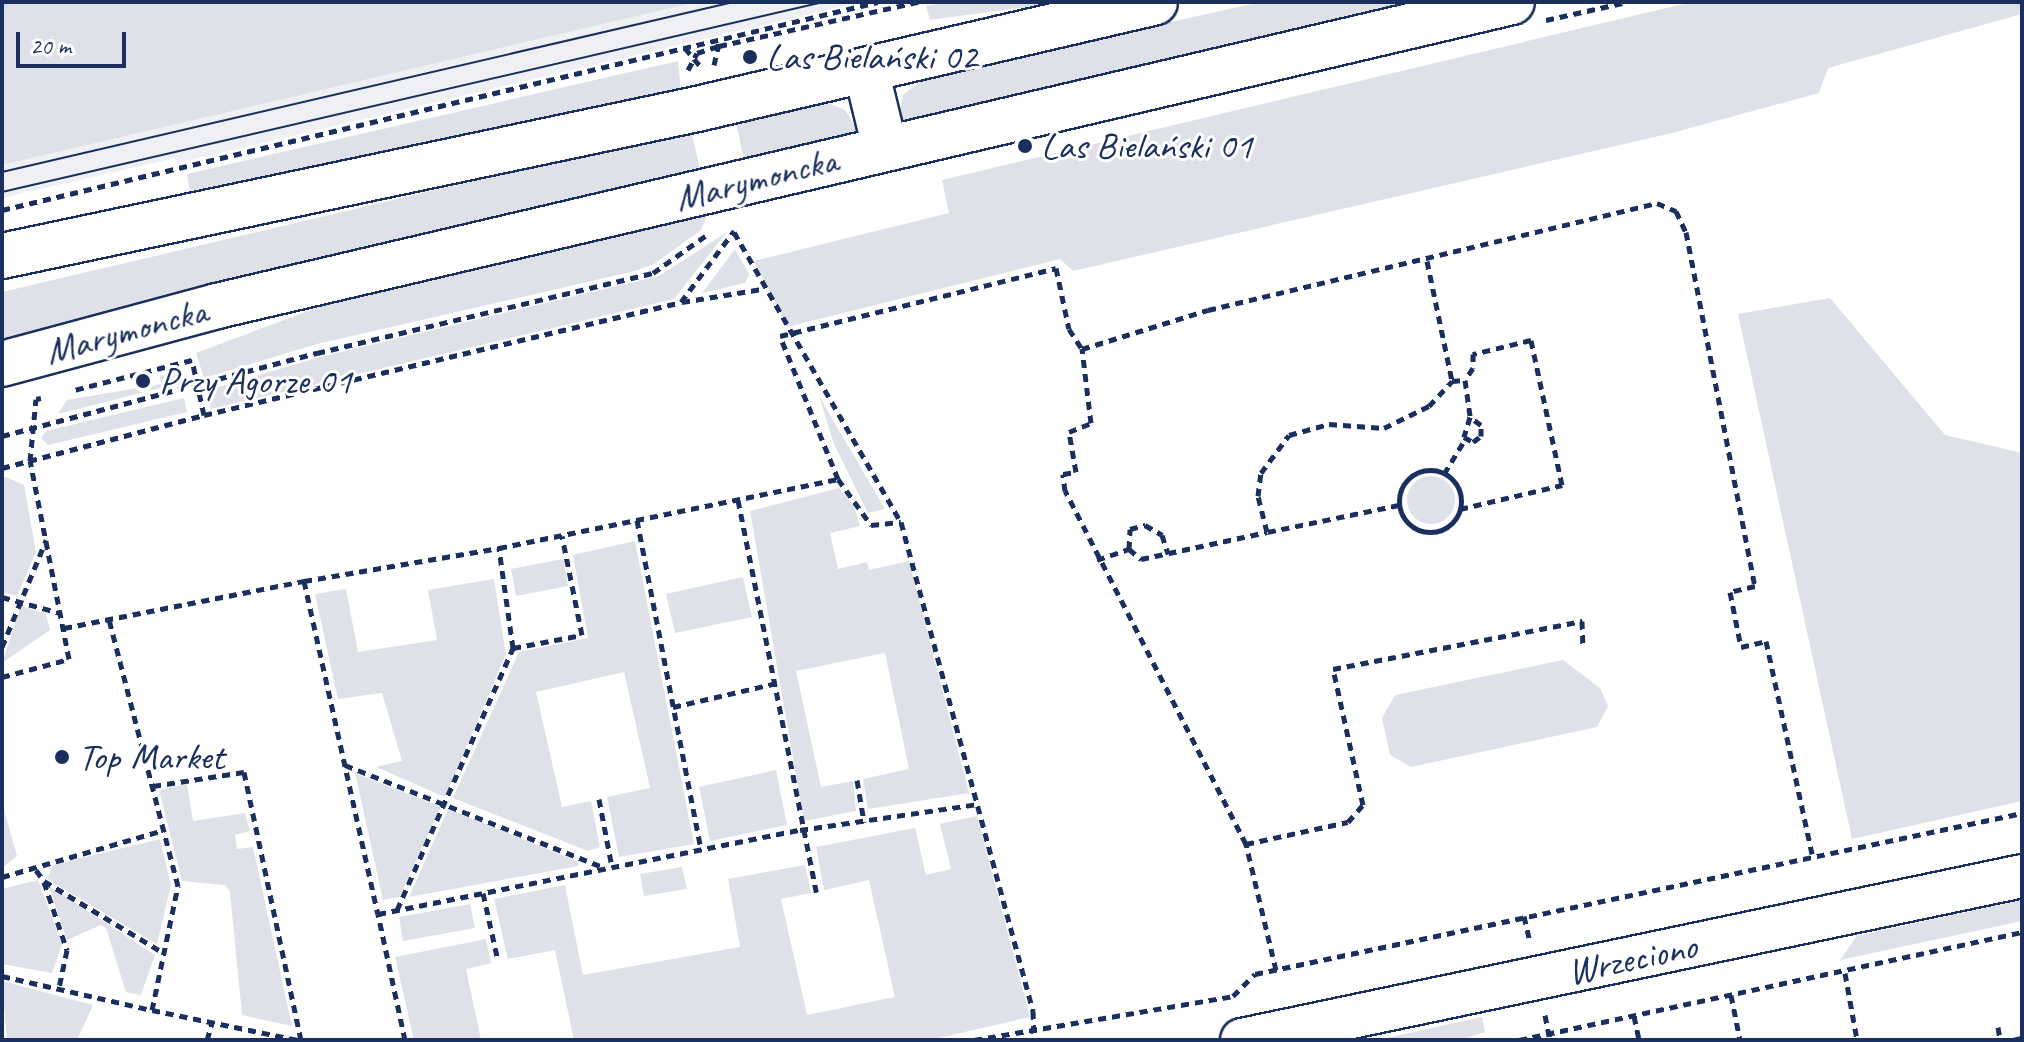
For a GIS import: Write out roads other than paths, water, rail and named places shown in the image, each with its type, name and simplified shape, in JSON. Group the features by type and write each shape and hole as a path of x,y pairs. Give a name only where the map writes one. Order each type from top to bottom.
{"main road":[{"path":"2,256 866,70 1155,2"},
{"name":"Marymoncka","path":"2,364 217,306 1512,2"},
{"path":"866,70 885,148"}],"street":[{"name":"Wrzeciono","path":"1242,1040 2022,876"}],"tram line":[{"path":"2,172 733,2"},
{"path":"2,192 823,2"}],"place":[{"name":"Las Bielański 02","path":"750,57"},
{"name":"Las Bielański 01","path":"1025,146"},
{"name":"Przy Agorze 01","path":"143,381"},
{"name":"Top Market","path":"62,757"}]}
